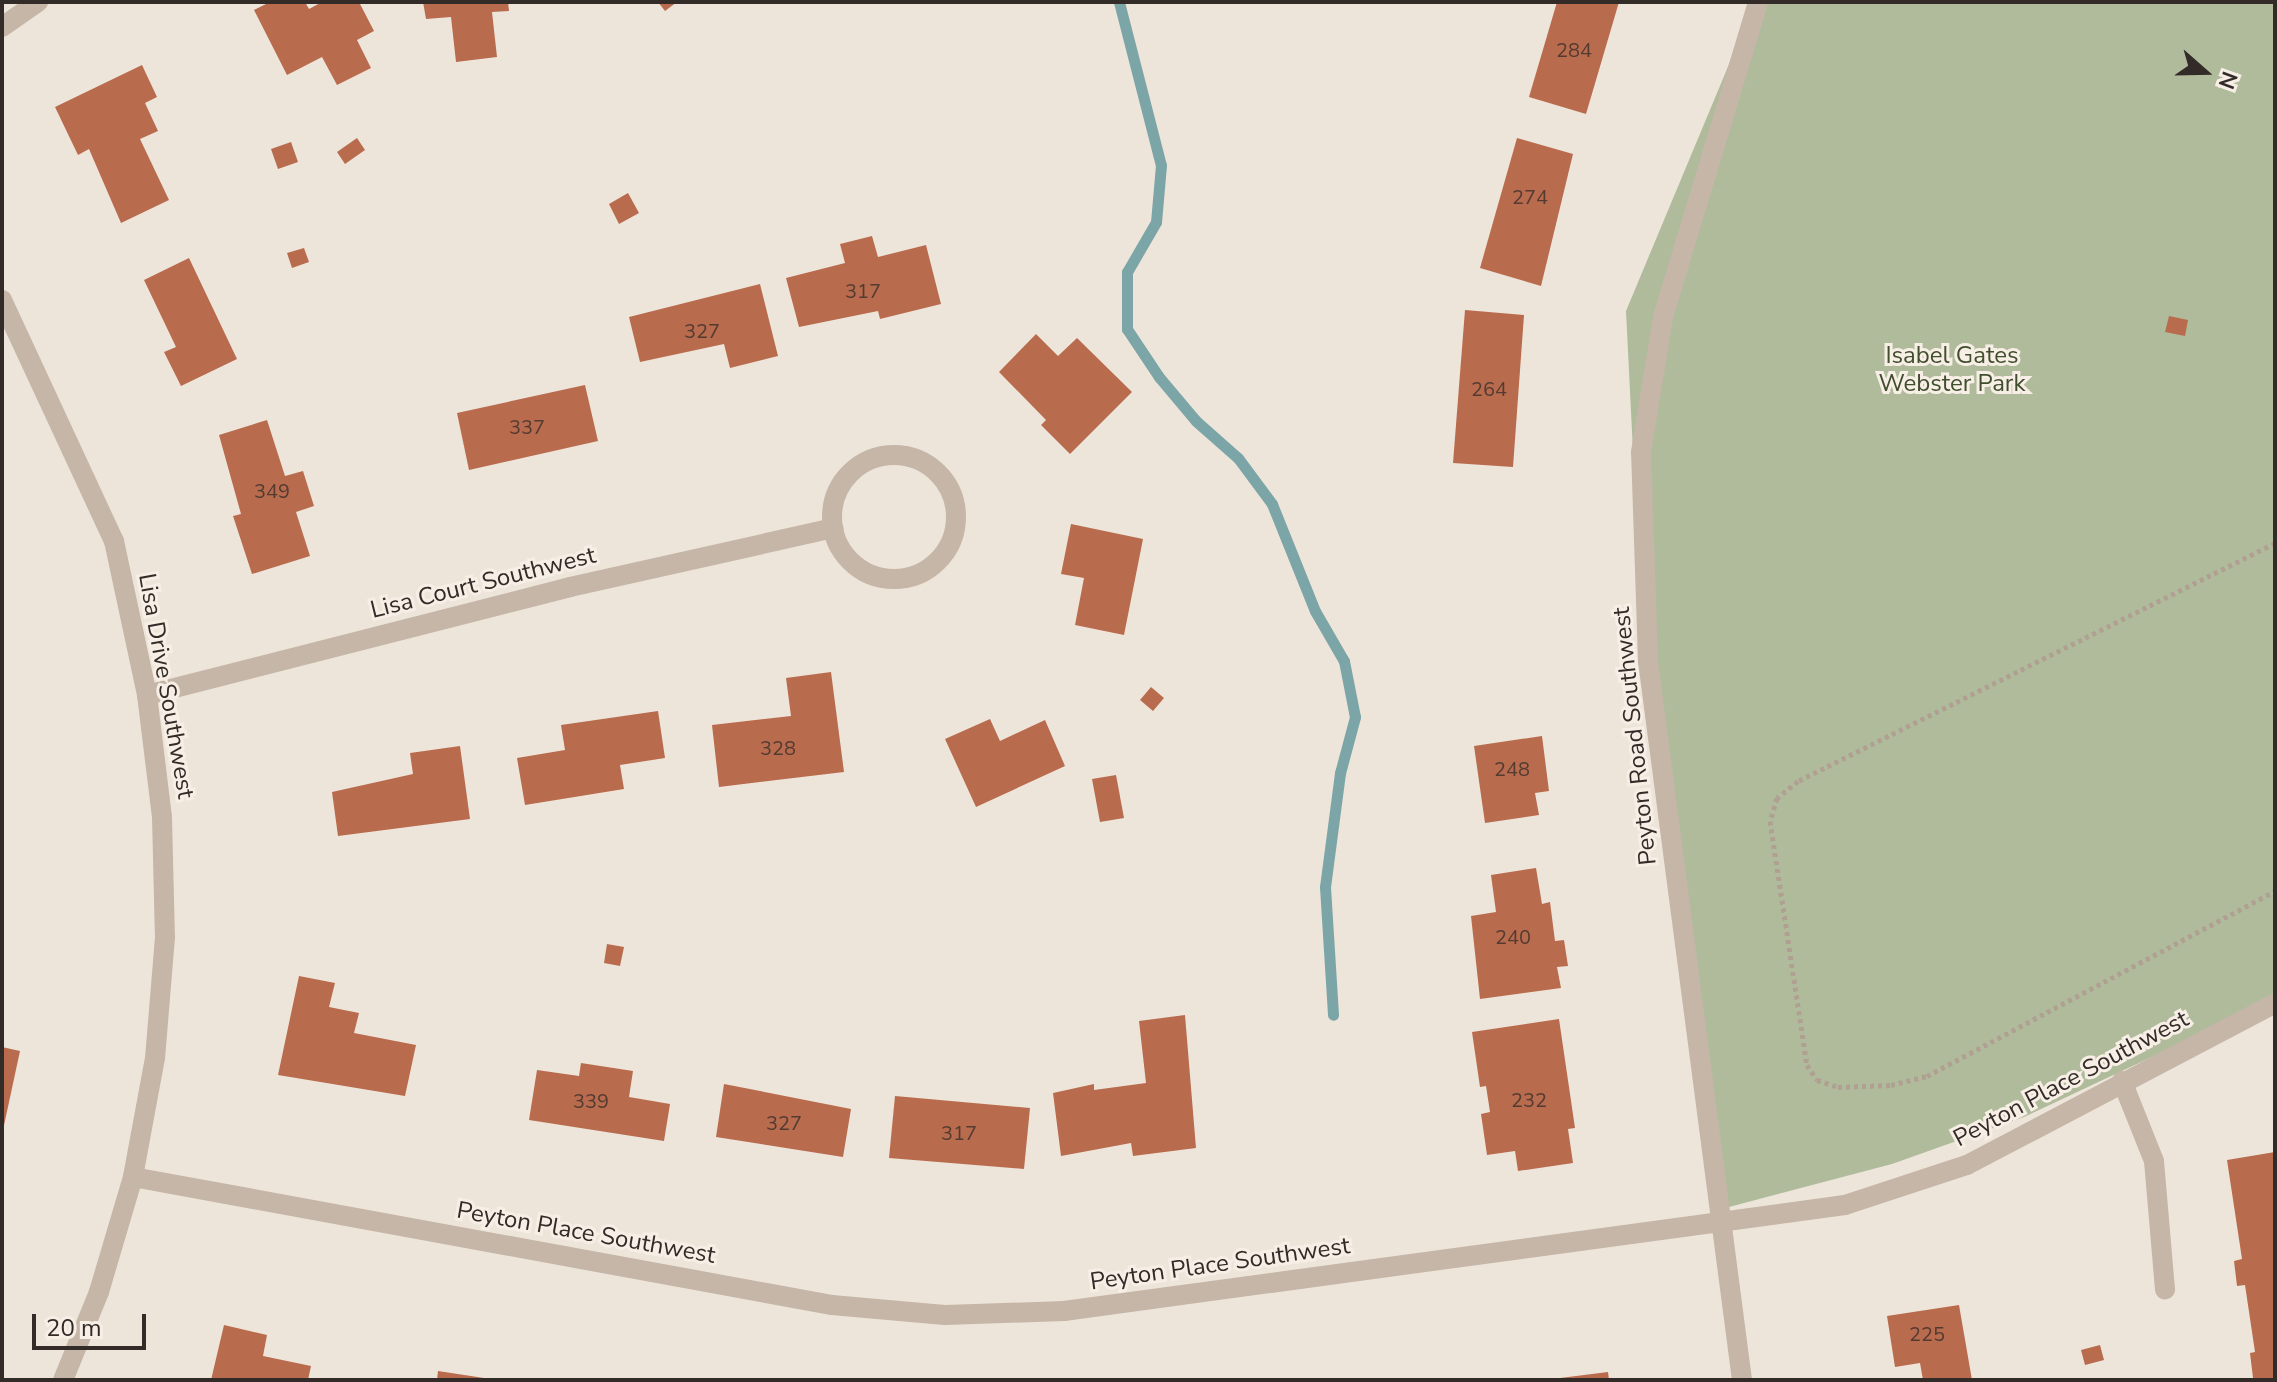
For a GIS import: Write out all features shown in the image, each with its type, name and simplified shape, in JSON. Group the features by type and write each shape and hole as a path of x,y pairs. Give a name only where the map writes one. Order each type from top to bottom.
{"street":[{"path":"2,27 38,2"},
{"name":"Peyton Road Southwest","path":"1742,1380 1648,661 1641,452 1663,317 1758,2"},
{"name":"Lisa Drive Southwest","path":"2,300 114,541 147,695 162,817 165,937 155,1058 133,1177 99,1292 63,1380"},
{"path":"883,456 908,456 930,466 947,483 956,506 956,531 945,553 928,570 905,579 881,578 858,569 842,551 833,528 833,504 843,481 861,465 883,456"},
{"name":"Lisa Court Southwest","path":"147,695 570,587 833,528"},
{"name":"Peyton Place Southwest","path":"133,1177 832,1305 945,1315 1064,1311 1845,1205 1967,1165 2275,1003"},
{"path":"2122,1081 2149,1149 2165,1290"}],"path":[{"path":"2275,543 1798,781 1777,798 1770,821 1807,1065 1817,1080 1838,1087 1891,1085 1927,1076 2275,891"}],"green space":[{"name":"Isabel Gates Webster Park","path":"1755,2 2275,2 2275,999 2024,1117 1892,1164 1714,1211 1640,592 1626,311"}],"building":[{"path":"270,2 305,2 309,9 322,2 359,2 374,31 357,40 371,68 337,85 322,57 287,75 254,10"},
{"path":"423,2 508,2 509,11 492,12 497,57 456,62 451,17 426,19"},
{"path":"658,2 677,2 665,11"},
{"path":"1557,2 1619,2 1586,114 1529,97"},
{"path":"142,65 157,97 145,103 158,131 140,139 169,200 121,223 89,149 78,155 55,107"},
{"path":"357,138 365,150 345,164 337,152"},
{"path":"1517,138 1573,154 1541,286 1480,268"},
{"path":"291,142 298,162 278,169 271,149"},
{"path":"628,193 639,213 619,224 609,204"},
{"path":"872,236 878,257 926,245 941,304 880,319 878,311 799,327 786,278 845,263 840,244"},
{"path":"304,248 309,262 292,268 287,253"},
{"path":"189,258 237,359 181,386 164,352 176,347 144,280"},
{"path":"760,284 778,356 730,368 724,344 640,362 629,317"},
{"path":"1465,310 1524,315 1513,467 1453,463"},
{"path":"2169,316 2188,320 2185,336 2165,332"},
{"path":"1036,334 1058,356 1077,338 1132,392 1070,454 1041,425 1046,420 999,372"},
{"path":"585,385 598,441 469,470 457,413"},
{"path":"267,420 285,476 303,471 314,506 296,512 310,556 252,574 233,516 241,514 219,435"},
{"path":"1071,524 1143,539 1124,635 1075,625 1084,578 1061,574"},
{"path":"831,672 844,772 719,787 712,725 791,716 786,678"},
{"path":"1151,687 1164,698 1153,711 1140,700"},
{"path":"658,711 665,758 620,765 624,789 525,805 517,758 565,750 561,725"},
{"path":"990,719 1000,741 1045,720 1065,766 976,807 945,739"},
{"path":"1542,736 1549,791 1535,793 1539,815 1485,823 1474,746"},
{"path":"460,746 470,819 338,836 332,792 413,774 410,753"},
{"path":"1116,775 1124,818 1100,822 1092,779"},
{"path":"1536,868 1542,904 1550,902 1555,941 1564,940 1568,966 1557,967 1561,988 1480,999 1471,916 1496,912 1491,875"},
{"path":"607,944 624,947 620,966 604,963"},
{"path":"299,976 335,983 329,1007 359,1013 354,1033 416,1045 405,1096 278,1075"},
{"path":"1185,1015 1196,1148 1133,1156 1131,1143 1061,1156 1053,1093 1094,1084 1094,1090 1146,1083 1139,1021"},
{"path":"1559,1019 1575,1128 1568,1129 1573,1163 1518,1171 1515,1151 1487,1155 1481,1114 1490,1112 1486,1086 1480,1087 1472,1032"},
{"path":"2,1047 20,1051 3,1130 2,1130"},
{"path":"581,1063 633,1071 629,1097 670,1104 664,1141 529,1120 537,1070 579,1076"},
{"path":"724,1084 851,1109 843,1157 716,1137"},
{"path":"895,1096 1030,1108 1024,1169 889,1158"},
{"path":"2275,1152 2275,1380 2259,1380 2253,1378 2250,1353 2255,1352 2245,1285 2237,1286 2234,1261 2242,1259 2227,1160"},
{"path":"1959,1305 1972,1380 1923,1380 1920,1363 1895,1367 1887,1316"},
{"path":"224,1325 267,1335 263,1356 311,1366 308,1380 211,1380"},
{"path":"2100,1345 2104,1360 2085,1365 2081,1350"},
{"path":"438,1371 484,1378 484,1380 437,1380"},
{"path":"1608,1372 1609,1380 1560,1378"}],"waterway":[{"path":"1119,2 1161,165 1156,222 1127,272 1127,329 1159,377 1196,421 1238,458 1272,504 1315,611 1344,661 1355,717 1340,773 1325,887 1333,1015"}]}
